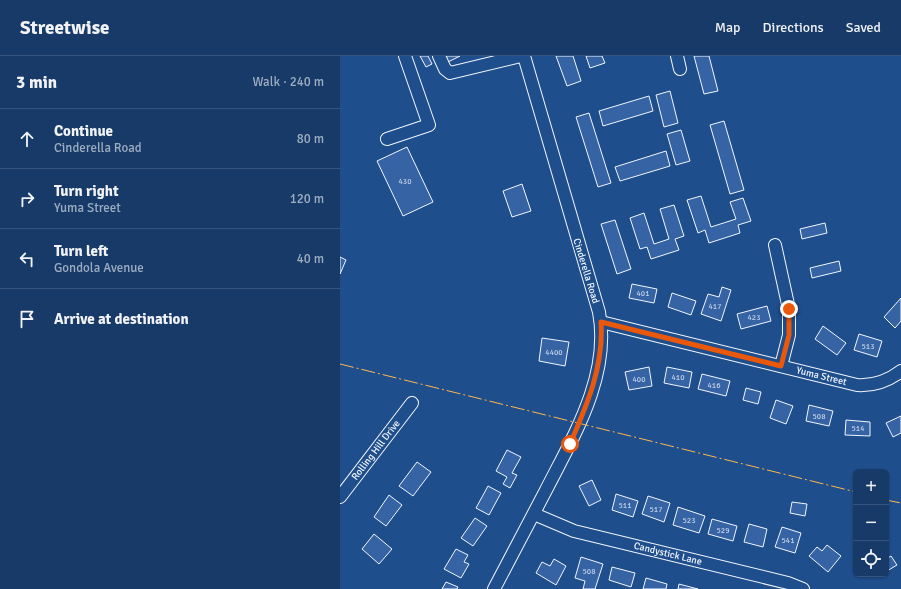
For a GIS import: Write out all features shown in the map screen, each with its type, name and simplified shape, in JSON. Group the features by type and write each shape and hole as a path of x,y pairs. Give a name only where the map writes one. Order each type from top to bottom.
{"street":[{"path":"387,139 430,125 405,56"},
{"path":"439,56 445,69 450,73 500,58 521,56"},
{"name":"Cinderella Road","path":"494,589 570,444 587,404 599,366 602,336 601,322 524,56"},
{"path":"677,56 680,69"},
{"path":"775,245 789,309 789,335 781,366"},
{"name":"Yuma Street","path":"601,322 864,385 876,384 889,379 901,371"},
{"name":"Rolling Hill Drive","path":"340,497 412,403"},
{"name":"Candystick Lane","path":"534,514 574,531 788,583 803,589"}],"building":[{"path":"420,56 428,56 432,64 426,67"},
{"path":"440,56 460,56 444,64"},
{"path":"556,56 573,56 581,81 567,86"},
{"path":"586,56 602,56 605,63 590,68"},
{"path":"694,56 709,56 718,91 704,94"},
{"path":"670,91 678,123 664,127 656,95"},
{"path":"649,96 653,111 603,126 599,111"},
{"path":"589,113 611,183 598,187 576,117"},
{"path":"724,121 744,190 730,194 710,125"},
{"path":"681,130 690,161 676,165 667,134"},
{"path":"407,147 433,202 403,216 377,161"},
{"path":"666,151 670,166 620,181 615,167"},
{"path":"522,184 531,211 512,217 503,191"},
{"path":"701,196 711,227 736,219 730,202 743,198 751,221 738,225 740,233 709,243 705,230 698,233 687,200"},
{"path":"674,205 684,236 675,239 679,250 651,259 647,247 640,249 630,218 644,213 654,244 669,239 660,209"},
{"path":"615,220 631,269 617,274 601,224"},
{"path":"825,223 827,233 802,239 800,229"},
{"path":"340,257 346,260 340,274"},
{"path":"839,261 841,271 812,278 810,268"},
{"path":"632,284 657,289 654,303 629,298"},
{"path":"722,287 731,290 721,321 701,314 708,294 719,297"},
{"path":"672,293 696,301 691,315 668,307"},
{"path":"901,298 901,321 895,328 884,317"},
{"path":"767,306 771,321 741,329 737,314"},
{"path":"823,326 846,343 837,355 815,339"},
{"path":"859,334 882,341 877,357 854,350"},
{"path":"542,338 569,342 565,366 539,361"},
{"path":"649,367 652,386 629,390 625,372"},
{"path":"667,367 692,372 689,388 664,383"},
{"path":"702,374 730,381 726,396 698,389"},
{"path":"746,388 761,392 758,404 743,400"},
{"path":"776,400 793,406 786,424 770,418"},
{"path":"809,405 833,411 829,426 806,421"},
{"path":"901,416 901,433 893,437 886,423"},
{"path":"846,420 870,422 870,436 845,435"},
{"path":"507,450 521,457 512,473 517,475 510,488 503,484 507,477 496,471"},
{"path":"417,462 431,472 413,496 399,486"},
{"path":"592,480 601,500 589,506 579,486"},
{"path":"488,486 501,493 489,515 476,508"},
{"path":"616,494 638,501 633,517 612,510"},
{"path":"389,495 402,505 386,526 374,517"},
{"path":"648,496 670,503 664,522 642,514"},
{"path":"792,502 807,504 805,516 790,513"},
{"path":"678,507 705,516 699,533 673,525"},
{"path":"475,518 487,526 473,546 461,538"},
{"path":"712,519 737,526 733,541 708,534"},
{"path":"749,524 767,529 763,547 744,542"},
{"path":"782,527 801,533 795,553 775,547"},
{"path":"374,534 392,549 379,564 362,549"},
{"path":"827,545 841,556 828,572 809,556 817,547 822,551"},
{"path":"456,549 468,555 464,562 469,564 461,578 444,569"},
{"path":"891,556 897,565 889,570 889,557"},
{"path":"581,557 603,564 595,589 583,589 585,581 575,578"},
{"path":"554,559 566,566 556,585 536,573 542,562 550,566"},
{"path":"612,567 635,573 631,587 609,580"},
{"path":"646,578 667,584 666,589 643,589"},
{"path":"446,582 458,587 457,589 442,589"},
{"path":"679,584 698,589 678,589"}],"power":[{"path":"340,364 853,491"},
{"path":"889,501 901,503"}],"route":[{"path":"570,444 587,404 599,366 602,336 601,322 781,366 789,335 789,309"}]}
